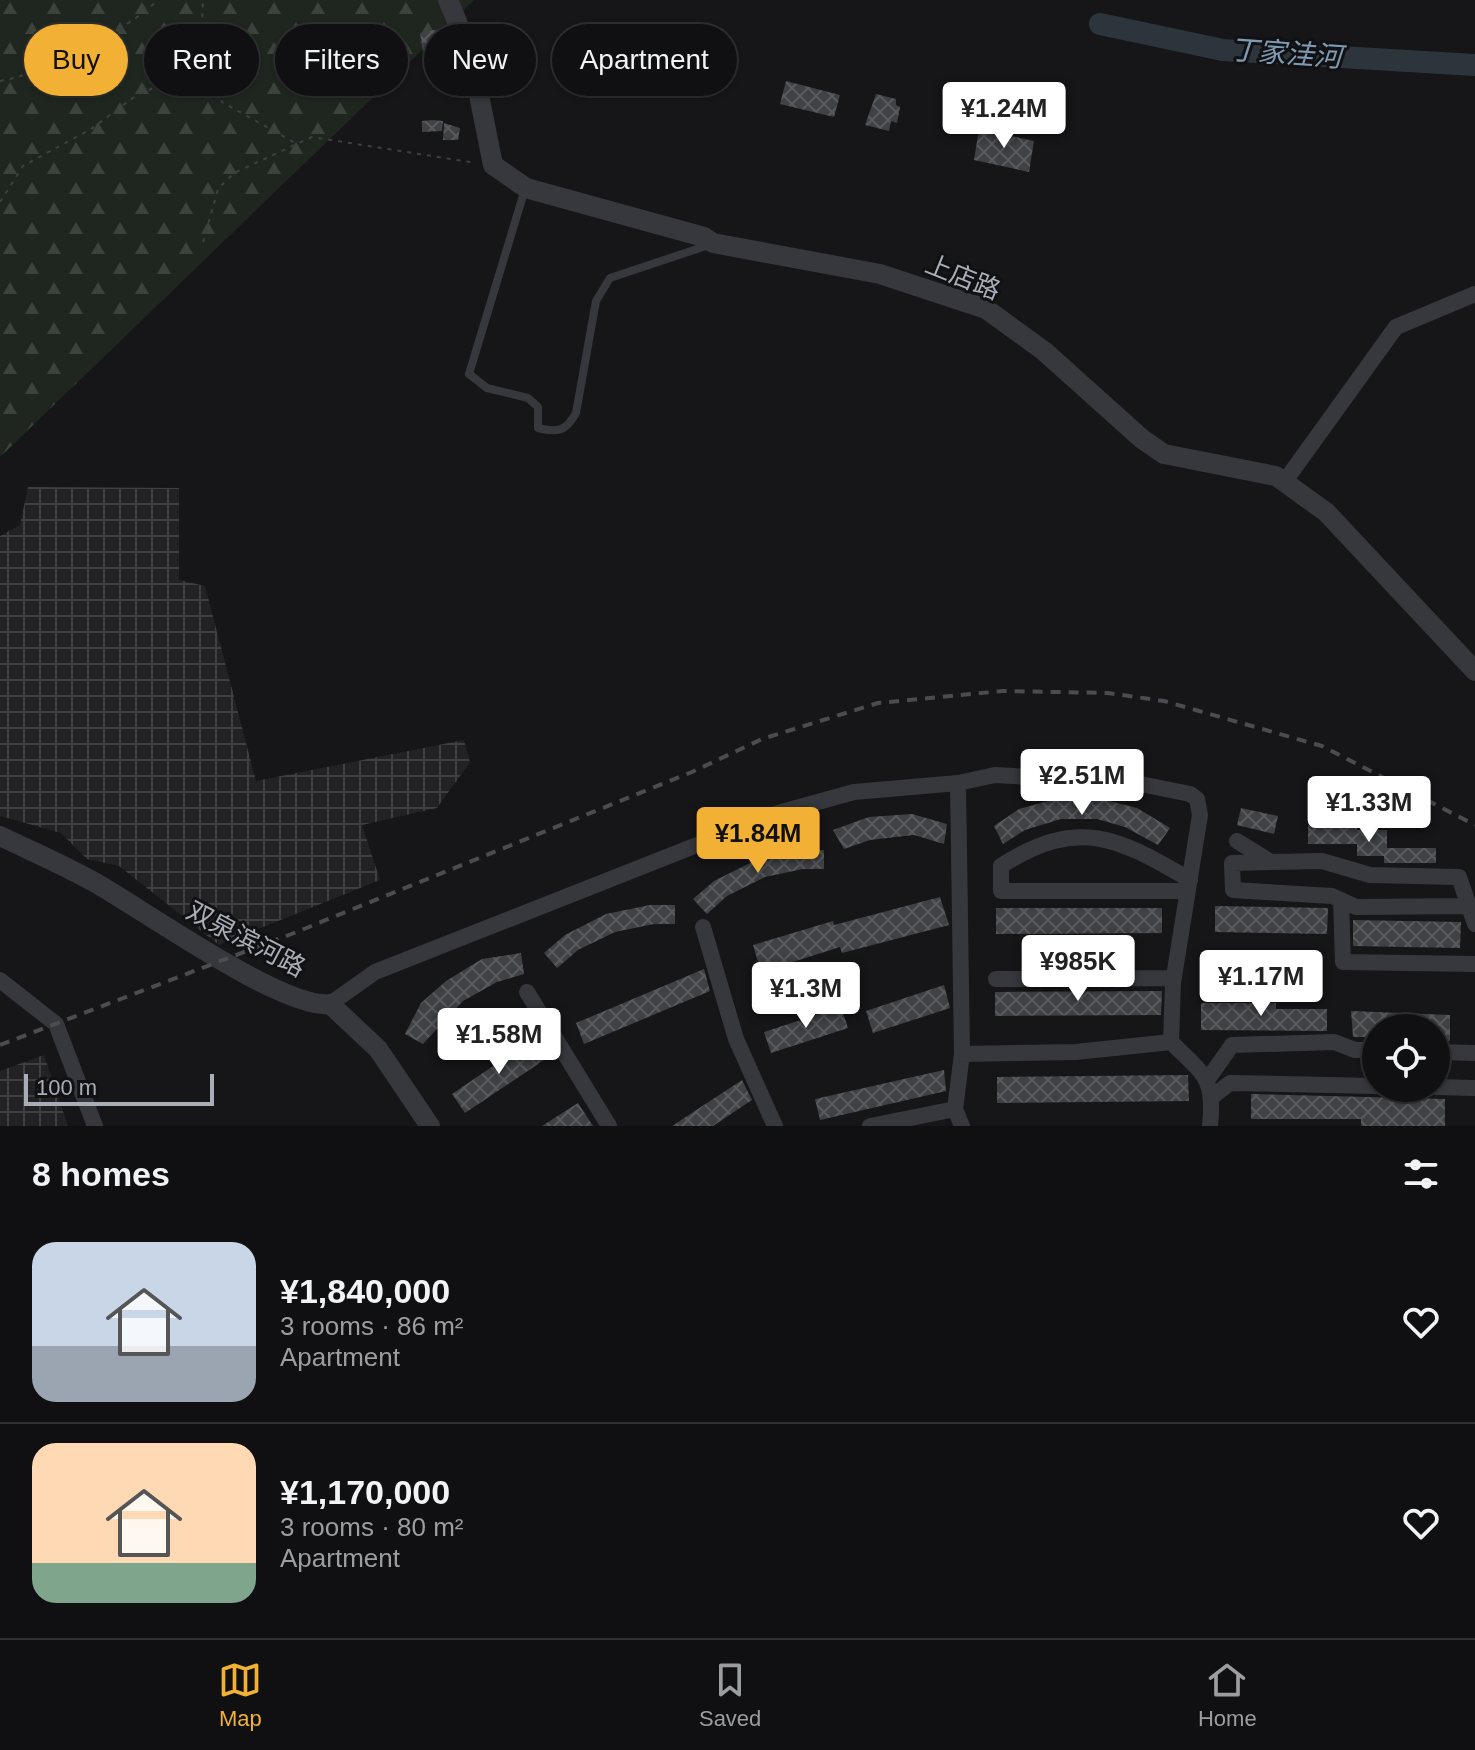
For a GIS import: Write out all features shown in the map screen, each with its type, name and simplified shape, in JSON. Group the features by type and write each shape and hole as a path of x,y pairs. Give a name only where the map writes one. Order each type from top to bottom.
{"street":[{"path":"448,0 471,55 493,165"},
{"name":"上店路","path":"493,165 526,188 704,237 713,243 880,274 986,309 1044,351 1142,439 1164,454 1263,472 1285,481 1326,512 1475,671"},
{"path":"1285,481 1396,327 1475,294"},
{"path":"430,1126 378,1049 330,1004 375,972 778,813 854,792 958,783 995,775 1136,783 1190,794 1197,799 1200,815 1174,978 1171,1042 1208,1079 1212,1097 1210,1126"},
{"path":"958,783 962,1054 955,1109 962,1126"},
{"name":"双泉滨河路","path":"0,836 92,881 251,978 318,1006 330,1004"},
{"path":"1083,837 1129,844 1189,886 1001,891 1001,866 1025,850 1083,837"},
{"path":"1237,841 1271,862"},
{"path":"1469,906 1356,907 1332,896 1233,890 1232,863 1322,861 1370,875 1459,877 1469,906 1475,924"},
{"path":"1341,900 1343,962 1475,964"},
{"path":"703,927 736,1039 775,1126"},
{"path":"996,979 1174,978"},
{"path":"0,980 56,1024 95,1126"},
{"path":"527,992 609,1126"},
{"path":"962,1054 1076,1052 1171,1042"},
{"path":"1208,1079 1232,1045 1334,1042 1362,1050"},
{"path":"1450,1052 1475,1053"},
{"path":"1212,1097 1230,1083 1362,1086"},
{"path":"1450,1087 1475,1088"},
{"path":"870,1126 955,1109"}],"lane":[{"path":"526,188 469,374 487,388 528,398 538,407 538,428 555,432 568,428 576,413 596,301 603,285 610,278 713,243"}],"path":[{"path":"0,81 42,70 131,21 158,0"},
{"path":"202,24 203,0"},
{"path":"0,202 23,166 91,129 144,92"},
{"path":"219,96 222,102 298,144"},
{"path":"203,242 218,189 234,173 312,137 446,161 493,165"}],"shaded area":[{"path":"28,487 179,488 179,580 205,586 256,781 464,740 470,762 437,808 362,825 380,880 219,945 119,866 87,859 61,833 0,816 0,536 20,525"},
{"path":"44,1055 68,1126 0,1126 0,1071"}],"green space":[{"path":"0,0 474,0 449,24 424,24 424,48 408,64 408,24 275,24 275,96 374,96 0,457"}],"building":[{"path":"424,32 424,59 420,33"},
{"path":"786,81 840,95 834,117 780,104"},
{"path":"876,94 896,99 896,105 900,107 897,123 891,121 889,131 865,125"},
{"path":"422,121 443,121 442,131 422,132"},
{"path":"444,123 460,128 458,140 443,140"},
{"path":"979,129 1034,141 1029,172 974,160"},
{"path":"1059,798 1098,798 1137,808 1170,828 1158,845 1125,827 1097,819 1061,819 1025,830 1003,844 994,826 1019,809"},
{"path":"1241,808 1278,816 1274,834 1237,825"},
{"path":"912,814 947,824 944,844 914,835 870,840 844,849 833,830 869,817"},
{"path":"1308,825 1357,825 1357,830 1387,830 1387,848 1436,848 1436,863 1384,863 1384,856 1357,856 1357,844 1308,844"},
{"path":"799,850 824,850 824,869 803,869 765,877 727,896 707,914 693,899 714,881 756,860"},
{"path":"940,897 949,925 842,953 840,947 761,972 753,945 833,921 834,925"},
{"path":"650,905 675,905 675,924 654,924 615,932 578,950 557,968 544,953 565,935 606,914"},
{"path":"1215,906 1328,908 1327,934 1215,932"},
{"path":"996,908 1162,908 1162,933 996,934"},
{"path":"1353,920 1461,922 1460,948 1353,946"},
{"path":"521,953 524,974 497,982 463,1001 423,1044 405,1034 421,1003 446,981 482,959"},
{"path":"704,969 710,991 584,1044 576,1023"},
{"path":"944,985 950,1008 873,1033 866,1011"},
{"path":"1162,991 1161,1015 995,1016 995,992"},
{"path":"1201,1003 1276,1003 1276,1009 1327,1009 1327,1031 1201,1030"},
{"path":"841,1007 848,1028 771,1053 764,1032"},
{"path":"1351,1011 1425,1014 1362,1014 1362,1037 1353,1037"},
{"path":"533,1039 547,1058 465,1113 452,1094"},
{"path":"944,1070 946,1091 820,1120 815,1099"},
{"path":"1188,1075 1189,1101 997,1103 997,1077"},
{"path":"742,1080 752,1100 713,1126 672,1126"},
{"path":"1251,1094 1362,1097 1362,1102 1445,1102 1445,1126 1361,1126 1361,1119 1251,1119"},
{"path":"578,1103 593,1126 542,1126"}],"waterway":[{"name":"丁家洼河","path":"1100,24 1223,50 1475,65"}],"railway":[{"path":"0,1045 294,933 692,772 762,739 878,703 1003,691 1108,693 1164,701 1322,746 1475,825"}]}
